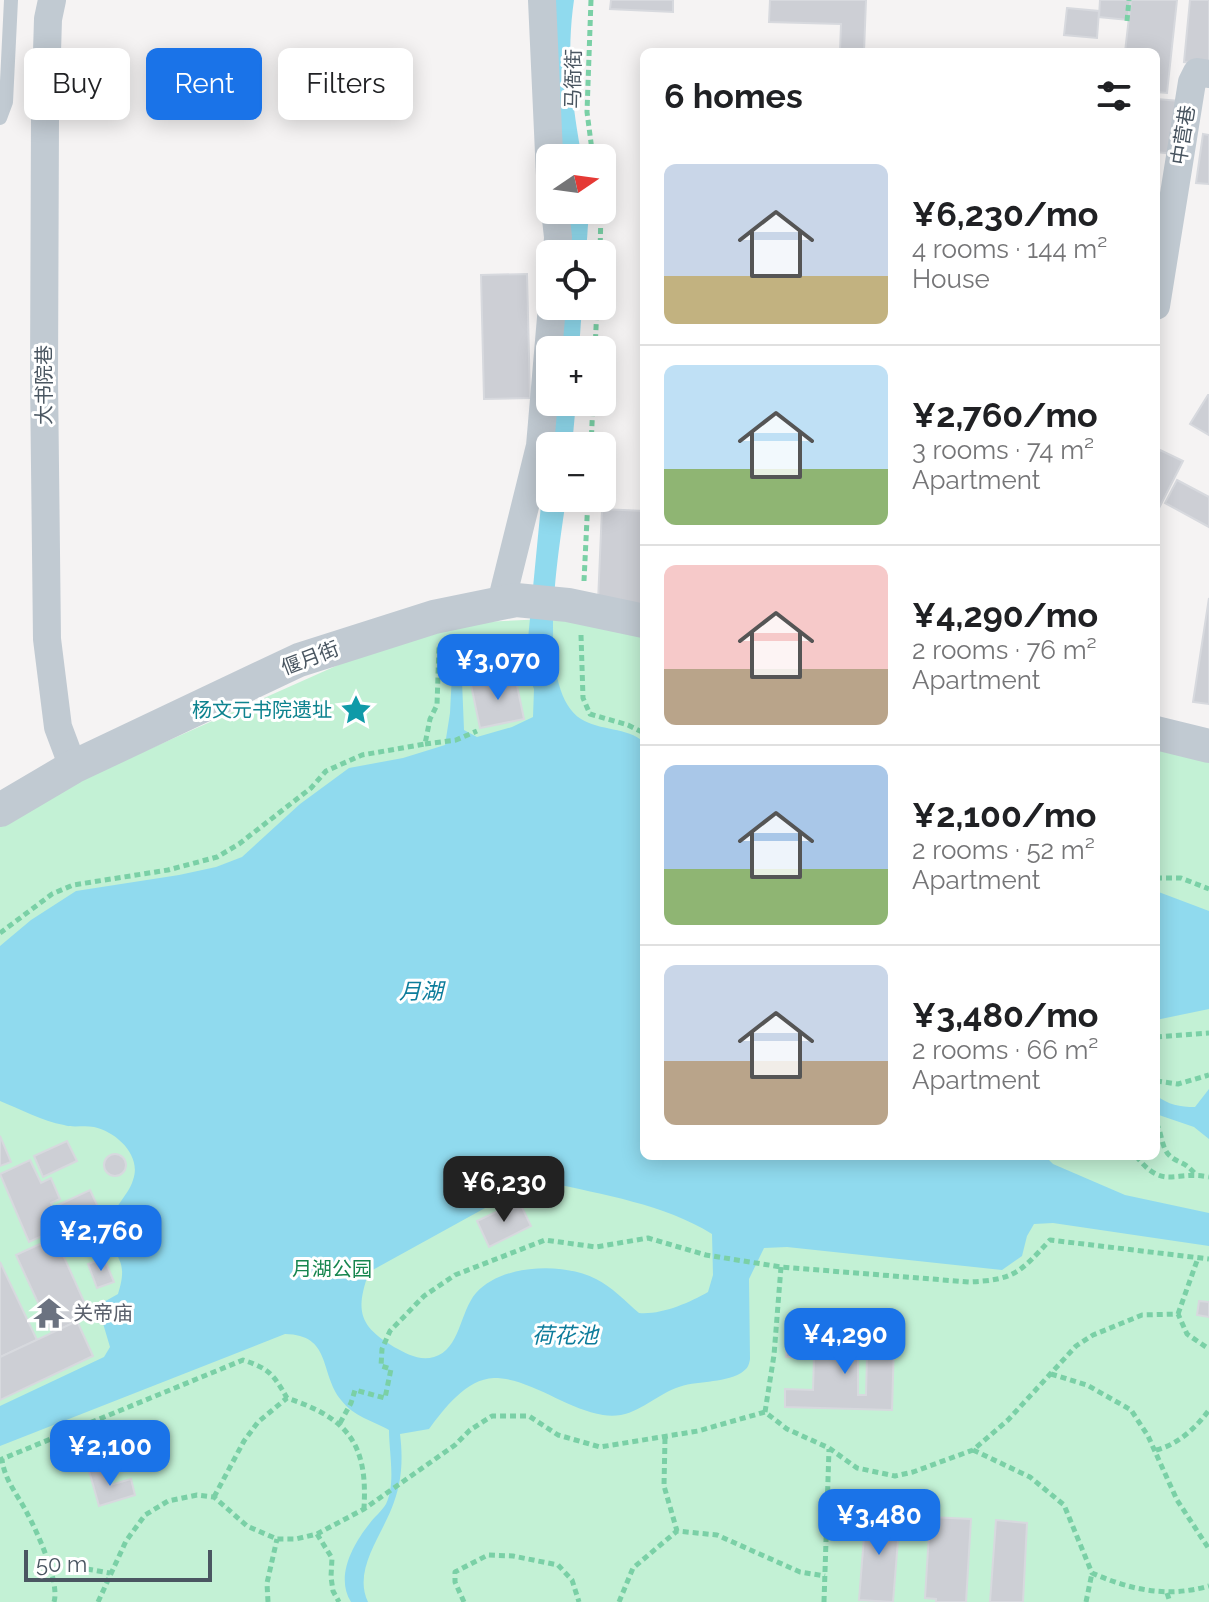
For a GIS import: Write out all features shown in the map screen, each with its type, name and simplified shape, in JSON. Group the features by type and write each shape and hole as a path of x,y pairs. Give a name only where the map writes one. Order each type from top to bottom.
{"street":[{"name":"大书院巷","path":"52,0 48,19 44,134 47,639 58,727 73,767"},
{"path":"542,0 549,144"},
{"name":"中营巷","path":"1160,281 1192,82 1197,72 1209,74"},
{"path":"509,601 540,446 551,320"},
{"name":"偃月街","path":"0,810 73,767 299,660 434,617 509,601 575,607 640,620"},
{"path":"1160,734 1209,746"}],"lane":[{"path":"0,118 6,102 11,0"}],"path":[{"name":"马衙街","path":"591,0 587,112 591,144"},
{"path":"1127,21 1129,0"},
{"path":"586,512 575,607 584,665 583,698 590,714 640,731"},
{"path":"425,744 430,719 437,705 439,647"},
{"path":"0,933 52,894 73,885 168,870 217,857 239,844 311,788 326,771 362,755 456,740 477,731"},
{"path":"1160,878 1181,878 1209,889"},
{"path":"1160,1037 1209,1033"},
{"path":"1160,1082 1178,1084 1209,1075"},
{"path":"1160,1130 1165,1150 1172,1158 1185,1161 1196,1175"},
{"path":"1139,1160 1158,1177 1209,1177"},
{"path":"340,1423 355,1390 385,1398 391,1369 381,1366 390,1331 424,1296 455,1275 545,1240 596,1247 648,1238 706,1255 781,1267 969,1282 995,1281 1021,1271 1050,1240 1209,1259"},
{"path":"1198,1258 1178,1314 1187,1334 1209,1349"},
{"path":"765,1412 774,1355 781,1267"},
{"path":"765,1412 787,1429 829,1448 857,1468 895,1476 913,1472 973,1450 1008,1420 1076,1346 1093,1335 1142,1315 1178,1314"},
{"path":"54,1602 57,1594 48,1564 28,1515 4,1472 2,1459 243,1360 273,1373 287,1398 318,1408 340,1423 361,1460 366,1482 364,1509"},
{"path":"1051,1374 1087,1385 1131,1410 1156,1450 1177,1500 1209,1549"},
{"path":"214,1497 244,1441 258,1422 287,1398"},
{"path":"1156,1450 1167,1448 1177,1441 1200,1423 1209,1410"},
{"path":"98,1602 126,1541 145,1515 168,1501 197,1495 214,1497 247,1526 277,1539 296,1539 317,1534 364,1509 492,1416 529,1416 558,1435 600,1447 665,1438 765,1412"},
{"path":"665,1438 664,1486 677,1531"},
{"path":"824,1602 829,1448"},
{"path":"973,1450 1030,1477 1064,1505 1092,1573 1086,1602"},
{"path":"619,1602 633,1568 677,1531 717,1535 800,1572 825,1576"},
{"path":"317,1534 332,1558 333,1591 339,1602"},
{"path":"268,1602 267,1583 277,1539"},
{"path":"464,1602 455,1582 455,1572 488,1555 513,1556 558,1565 572,1580 579,1602"},
{"path":"87,1567 110,1573"},
{"path":"1092,1573 1121,1586 1167,1593 1190,1592 1209,1586"},
{"path":"1167,1593 1170,1602"}],"green space":[{"name":"月湖公园","path":"567,618 640,634 640,1160 1160,1160 1160,742 1209,752 1209,1602 0,1602 0,824 71,784 356,657 460,623"}],"water":[{"path":"552,0 574,0 570,40 571,79 580,144 560,144"},
{"path":"567,224 588,224 587,240 565,240"},
{"path":"558,320 581,320 580,336 556,336"},
{"name":"月湖","path":"550,416 575,416 573,432 548,432"},
{"name":"月湖","path":"540,512 564,512 553,615 558,679 566,703 588,723 640,739 640,1160 1049,1160 1125,1195 1209,1213 1209,1246 1053,1223 1034,1224 1022,1256 1002,1270 787,1247 764,1248 749,1279 750,1359 741,1373 726,1379 676,1388 633,1411 614,1416 589,1412 535,1388 494,1378 465,1389 429,1429 400,1434 401,1469 397,1494 371,1551 364,1577 368,1602 351,1602 345,1572 352,1551 389,1496 389,1430 346,1406 334,1389 318,1348 300,1336 285,1334 0,1446 0,1406 104,1357 110,1347 102,1320 102,1303 118,1294 122,1271 109,1230 115,1210 131,1186 135,1171 126,1146 111,1134 94,1127 71,1126 39,1118 0,1101 0,946 31,920 76,891 179,875 216,867 242,857 300,804 349,768 403,758 445,745 452,673 458,661 472,651 528,639","holes":["500,659 524,665 534,689 533,717 477,737 464,730 462,681 473,667","548,1182 654,1208 712,1234 713,1275 708,1292 675,1307 639,1313 613,1290 582,1274 550,1268 517,1271 487,1283 476,1293 449,1347 429,1358 404,1352 382,1339 373,1332 363,1316 362,1297 369,1272 525,1186"]},
{"path":"1160,893 1209,911 1209,1009 1160,1019"},
{"path":"1209,1089 1209,1139 1194,1127 1160,1115 1160,1098 1174,1105 1195,1107"}],"building":[{"path":"611,0 673,0 673,12 610,9"},
{"path":"770,0 866,0 864,48 840,48 841,24 769,22"},
{"path":"1100,0 1131,0 1128,20 1099,17"},
{"path":"1131,0 1177,0 1167,93 1160,92 1160,48 1125,48"},
{"path":"1190,0 1209,0 1209,65 1184,62"},
{"path":"1067,8 1099,11 1097,38 1064,35"},
{"path":"1160,99 1180,101 1174,154 1160,152"},
{"path":"1203,134 1209,135 1209,184 1196,183"},
{"path":"527,274 530,398 484,399 481,275"},
{"path":"1209,395 1209,435 1190,424"},
{"path":"1160,450 1183,461 1160,506"},
{"path":"1177,480 1209,497 1209,527 1165,503"},
{"path":"640,511 640,604 598,602 602,512"},
{"path":"1209,598 1209,704 1193,702"},
{"path":"515,676 524,719 480,728 471,685"},
{"path":"0,1136 11,1162 0,1166"},
{"path":"67,1141 77,1161 43,1177 34,1156"},
{"path":"115,1154 126,1165 115,1176 104,1165"},
{"path":"30,1160 41,1183 51,1178 60,1199 51,1203 62,1227 29,1242 0,1174"},
{"path":"90,1190 99,1209 67,1224 58,1205"},
{"path":"519,1201 531,1226 489,1247 477,1221"},
{"path":"94,1220 100,1234 61,1251 55,1237"},
{"path":"55,1237 90,1315 52,1333 16,1255"},
{"path":"104,1258 114,1282 97,1288 88,1264"},
{"path":"0,1262 37,1340 0,1357"},
{"path":"1199,1301 1209,1302 1209,1317 1197,1315"},
{"path":"77,1321 93,1356 0,1400 0,1357"},
{"path":"787,1341 894,1344 892,1410 785,1407 785,1389 813,1390 814,1357 786,1357","holes":["858,1356 867,1356 866,1395 858,1395"]},
{"path":"105,1466 110,1485 131,1479 135,1495 99,1506 89,1471"},
{"path":"866,1512 900,1515 893,1602 859,1600"},
{"path":"930,1517 971,1519 966,1602 936,1602 936,1599 925,1598"},
{"path":"996,1520 1027,1523 1023,1602 990,1602"}],"place":[{"name":"杨文元书院遗址","path":"356,710"},
{"name":"关帝庙","path":"49,1313"}],"water label":[{"name":"荷花池","path":"565,1335"}]}
